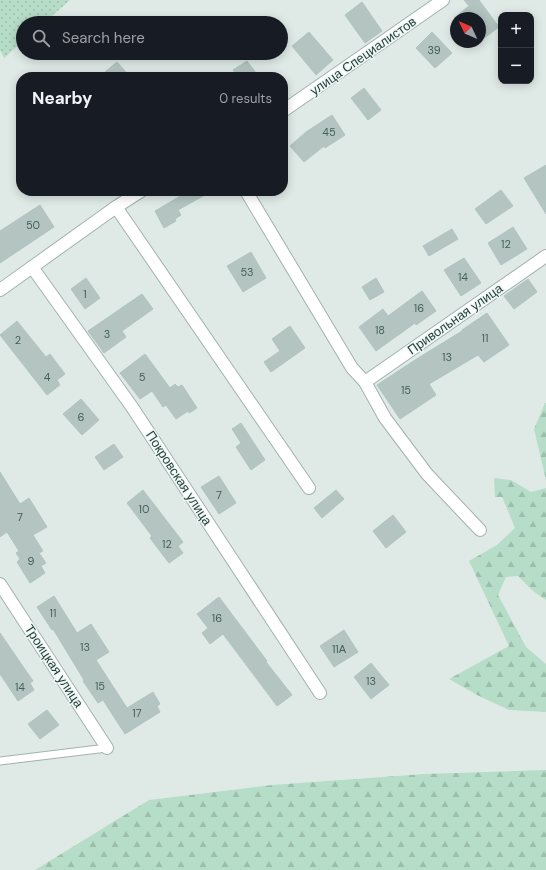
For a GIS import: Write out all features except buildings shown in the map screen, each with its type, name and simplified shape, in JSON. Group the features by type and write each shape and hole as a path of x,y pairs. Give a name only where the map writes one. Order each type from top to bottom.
{"street":[{"name":"улица Специалистов","path":"288,108 443,0"},
{"path":"0,290 133,196"},
{"path":"249,196 352,368 365,382 385,418 427,474 480,530"},
{"path":"116,207 309,488"},
{"name":"Привольная улица","path":"365,382 546,256"},
{"name":"Покровская улица","path":"32,268 132,407 320,693"},
{"name":"Троицкая улица","path":"0,584 107,748"}],"lane":[{"path":"0,761 107,748"}],"green space":[{"path":"0,0 70,0 52,16 16,16 16,47 4,58 0,50"},
{"path":"546,403 546,480 534,429"},
{"path":"494,478 511,480 531,492 546,488 546,600 533,591 518,576 506,577 498,595 526,647 546,664 546,712 509,710 477,695 449,679 509,646 469,561 497,545 515,528 502,497 495,497"},
{"path":"546,770 546,870 35,870 149,800 272,785 424,774"}]}
